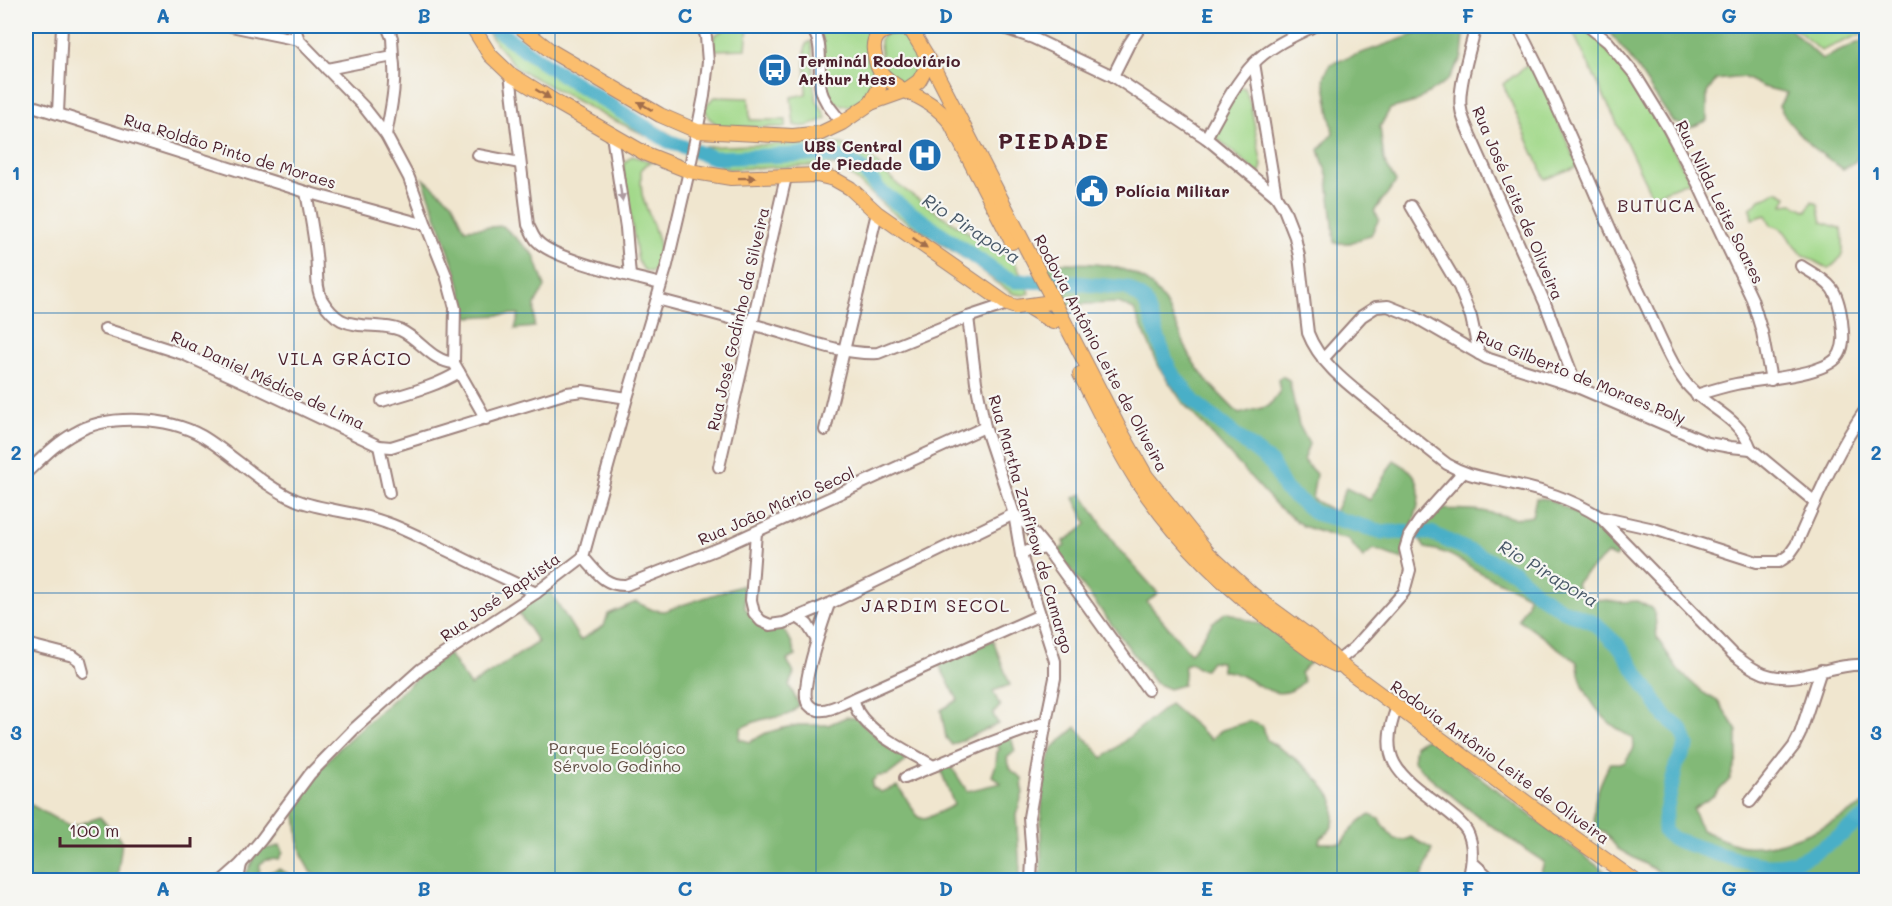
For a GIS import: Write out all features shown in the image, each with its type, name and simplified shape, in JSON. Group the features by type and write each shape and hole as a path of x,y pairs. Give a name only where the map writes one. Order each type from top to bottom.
{"main road":[{"path":"472,26 490,55 510,74 646,154 731,178 817,176 834,179 850,188 878,213 1007,304 1016,307 1026,306 1046,299"},
{"path":"519,26 551,51 660,115 698,131 793,136 821,133 842,123 871,103 911,94 952,105"},
{"name":"Rodovia Antônio Leite de Oliveira","path":"874,41 881,32 890,28 910,28 930,61 1030,268"},
{"path":"871,103 879,88 881,73 873,51 874,41"},
{"path":"911,94 930,61"},
{"name":"Rodovia Antônio Leite de Oliveira","path":"881,73 941,111 950,122 1146,476 1208,553 1253,595 1317,642 1340,665 1634,880"},
{"name":"Rodovia Antônio Leite de Oliveira","path":"1046,299 1053,322 1112,436 1137,480 1167,521 1201,561 1252,607 1318,656 1340,665"},
{"path":"1026,306 1053,322"}],"street":[{"path":"58,113 62,26"},
{"path":"231,26 299,40"},
{"path":"294,26 299,40 364,107 386,135 410,178 446,275 455,308 456,368 486,419"},
{"path":"386,135 394,93 395,72 392,38 387,26"},
{"path":"698,131 708,62 703,26"},
{"path":"809,26 815,31 818,43 821,90 824,99 842,123"},
{"path":"873,26 874,41"},
{"path":"998,26 1033,38 1113,76 1206,138 1276,196 1295,237 1308,333 1312,343 1323,359 1344,381 1447,465 1462,473 1532,488 1578,503 1599,517 1733,654 1756,670 1785,678 1833,667 1866,664"},
{"path":"1113,76 1141,26"},
{"path":"1206,138 1230,96 1254,63 1274,47 1314,26"},
{"name":"Rua José Leite de Oliveira","path":"1476,26 1466,67 1460,100 1461,108 1470,135 1545,303 1577,387"},
{"path":"1517,26 1534,55 1635,285 1682,379 1696,395 1740,428 1751,449 1815,502"},
{"name":"Rua Nilda Leite Soares","path":"1588,26 1608,42 1636,76 1668,128 1698,184 1752,299 1762,332 1771,380"},
{"path":"327,69 393,57"},
{"path":"1254,63 1276,196"},
{"path":"510,74 528,225 537,242 550,251 584,264 661,284"},
{"name":"Rua Roldão Pinto de Moraes","path":"26,104 306,192 426,225"},
{"name":"Rua José Baptista","path":"223,880 241,864 261,840 310,774 355,728 421,669 536,593 583,557 657,299 698,131"},
{"path":"612,135 626,228 630,276"},
{"path":"478,155 520,163"},
{"name":"Rua José Godinho da Silveira","path":"719,467 786,177"},
{"path":"306,192 316,256 318,286 322,300 333,314 340,320 352,323 391,327 402,331 440,360 456,368"},
{"path":"1411,206 1459,287 1471,317 1479,354"},
{"path":"825,430 878,213"},
{"path":"1696,395 1738,384 1771,380 1817,369 1832,363 1840,354 1844,339 1838,298 1828,282 1801,266"},
{"path":"657,299 844,351 863,354 878,353 1007,304"},
{"name":"Rua Gilberto de Moraes Poly","path":"1323,359 1362,316 1376,307 1388,306 1413,316 1479,354 1508,366 1577,387 1708,443 1751,449"},
{"name":"Rua Martha Zanfirow de Camargo","path":"968,317 976,382 985,427 1014,514 1021,555 1055,661 1055,678 1029,817 1031,880"},
{"name":"Rua Daniel Médice de Lima","path":"105,329 183,354 379,447 392,447 567,393 583,391 627,398"},
{"path":"382,401 447,380 456,368"},
{"path":"1599,517 1654,529 1757,562 1779,562 1789,555 1796,545 1846,439 1866,409"},
{"path":"26,473 50,450 76,432 101,423 120,420 151,421 182,428 202,436 295,500 384,522 536,593"},
{"name":"Rua João Mário Secol","path":"583,557 606,581 614,585 626,585 756,532 985,427"},
{"path":"379,447 390,493"},
{"path":"1340,665 1404,592 1410,570 1405,549 1409,536 1419,521 1462,473"},
{"path":"756,532 751,600 754,613 760,621 770,625 784,623 829,604 1014,514 1027,525 1046,548 1148,690"},
{"path":"1021,555 1028,551 1046,548"},
{"path":"829,604 807,682 808,703 812,708 820,710 853,699 1040,615"},
{"path":"797,617 807,624 817,640"},
{"path":"26,645 74,656 80,661 83,672"},
{"path":"1750,802 1797,740 1821,670"},
{"path":"853,699 858,712 867,724 888,740 933,766"},
{"path":"1397,707 1388,739 1390,754 1403,776 1456,818 1467,831 1473,863 1468,880"},
{"path":"905,778 1046,722"},
{"path":"1473,863 1492,880"},
{"path":"238,880 241,864"},
{"path":"1857,880 1866,875"}],"green space":[{"path":"484,26 502,26 514,39 561,70 680,140 679,151 601,114 518,69"},
{"path":"730,26 748,26 746,49 715,50 713,42 715,35"},
{"path":"816,26 868,26 868,60 876,74 875,84 867,96 850,106 838,104 829,98 824,72 823,41"},
{"path":"1438,26 1465,26 1462,57 1448,80 1415,102 1390,109 1380,127 1384,161 1396,182 1374,211 1379,219 1371,235 1350,243 1335,243 1328,178 1319,150 1333,133 1324,78 1330,64"},
{"path":"1570,26 1583,26 1591,31 1636,86 1655,115 1690,181 1652,196"},
{"path":"1604,26 1787,26 1822,59 1866,39 1866,136 1856,161 1843,169 1824,156 1799,134 1779,106 1787,93 1763,87 1743,77 1716,80 1707,93 1707,121 1689,128 1673,122 1628,55"},
{"path":"1792,26 1866,26 1866,32 1821,51"},
{"path":"902,33 915,47 922,65 912,78 896,82 882,65 880,40 885,34"},
{"path":"811,41 815,94 826,118 810,125 798,126 794,125 791,97 806,94 805,50 806,44"},
{"path":"1532,62 1578,166 1545,179 1503,84"},
{"path":"1240,87 1245,88 1251,107 1262,166 1259,174 1212,134"},
{"path":"715,97 749,98 750,120 786,120 785,127 720,127 709,118 705,109"},
{"path":"842,144 872,159 898,185 1014,261 1030,293 1014,294 995,282 973,264 890,211 836,165 729,169 720,167 701,147"},
{"path":"632,156 653,162 641,170 644,203 659,246 660,257 651,272 644,270 638,261 623,170 625,162"},
{"path":"423,178 452,202 465,229 503,226 534,255 545,287 535,304 534,327 515,329 519,314 468,317 457,274"},
{"path":"1777,191 1787,196 1783,205 1793,204 1807,211 1812,201 1818,204 1822,222 1842,229 1842,252 1834,265 1828,269 1802,254 1782,229 1771,225 1766,215 1752,219 1750,208 1760,199"},
{"path":"1051,263 1098,264 1113,267 1128,271 1153,287 1168,309 1196,366 1239,414 1269,406 1280,391 1278,380 1282,376 1289,380 1299,425 1309,444 1303,460 1316,474 1312,499 1335,512 1346,488 1370,500 1394,460 1409,470 1418,483 1419,494 1418,505 1402,559 1374,549 1363,558 1348,539 1338,538 1303,526 1277,506 1183,403 1160,369 1134,310 1119,303 1069,307 1043,268"},
{"path":"1082,494 1116,546 1158,593 1147,602 1190,653 1212,623 1226,612 1265,625 1313,660 1300,673 1304,681 1293,690 1283,693 1273,692 1233,672 1222,671 1221,662 1211,661 1205,669 1198,668 1191,663 1185,665 1183,685 1169,689 1155,683 1057,551 1065,546 1064,541 1087,523 1074,498"},
{"path":"1536,498 1549,499 1600,526 1621,548 1615,558 1607,554 1576,584 1580,593 1595,599 1637,601 1651,608 1655,614 1657,638 1679,671 1702,692 1719,702 1737,731 1737,760 1730,779 1715,795 1693,809 1701,830 1728,842 1745,846 1776,844 1824,827 1866,803 1866,870 1852,879 1843,881 1827,879 1673,880 1618,849 1605,833 1595,829 1596,795 1602,780 1610,763 1624,763 1634,748 1633,738 1612,725 1595,707 1583,686 1577,662 1518,619 1527,605 1528,596 1443,552 1425,548 1419,539 1419,530 1439,509 1477,510 1525,517 1532,516"},
{"name":"Parque Ecológico Sérvolo Godinho","path":"743,585 745,608 758,625 782,628 791,641 796,656 787,660 794,673 789,685 799,705 787,715 761,720 741,728 739,739 750,742 766,733 783,728 798,725 828,725 846,717 856,718 890,749 903,756 905,762 888,775 878,776 872,781 872,787 881,792 898,786 918,817 925,819 954,805 940,768 949,763 967,791 1001,783 992,776 997,752 1000,749 994,743 1011,737 1015,751 1007,758 1011,770 1022,778 1023,793 1016,815 1020,869 1018,880 715,880 712,878 702,880 350,880 341,877 327,879 311,873 306,864 299,845 294,810 271,844 265,842 302,790 337,750 424,671 449,654 470,686 538,642 516,609 547,586 580,640 604,626 608,614 636,602 653,610 664,611"},
{"path":"993,640 1010,685 993,691 1000,706 993,714 998,724 952,745 946,738 941,710 958,700 939,665"},
{"path":"1170,704 1211,739 1222,730 1250,721 1262,726 1267,740 1305,766 1334,801 1332,827 1320,838 1319,843 1342,843 1361,820 1370,815 1379,819 1394,839 1405,840 1411,837 1432,849 1421,880 1041,880 1043,791 1049,757 1055,746 1076,727 1103,758"},
{"path":"1428,738 1616,880 1539,880 1544,862 1460,802 1413,761 1415,745"},
{"path":"26,802 70,827 100,817 122,841 117,880 26,880"},
{"path":"280,845 283,853 279,859 266,860 260,864 259,876 262,878 279,869 296,878 300,876 302,880 243,880 260,848"}],"waterway":[{"name":"Rio Pirapora","path":"496,26 497,30 545,64 668,141 714,158 817,154 843,158 863,170 881,192 1000,275 1015,281 1064,282 1127,288 1145,301 1169,369 1195,403 1272,464 1285,489 1315,513 1383,532 1431,533 1514,572 1538,594 1563,610 1594,623 1620,647 1665,716 1681,729 1687,745 1676,766 1664,820 1664,831 1673,839 1731,858 1777,865 1790,863 1810,855 1866,817"}],"place":[{"name":"Terminál Rodoviário Arthur Hess","path":"775,70"},
{"name":"UBS Central de Piedade","path":"925,155"},
{"name":"Polícia Militar","path":"1092,191"}],"district":[{"name":"PIEDADE","path":"1054,141"},
{"name":"BUTUCA","path":"1657,206"},
{"name":"VILA GRÁCIO","path":"345,359"},
{"name":"JARDIM SECOL","path":"936,606"}]}
